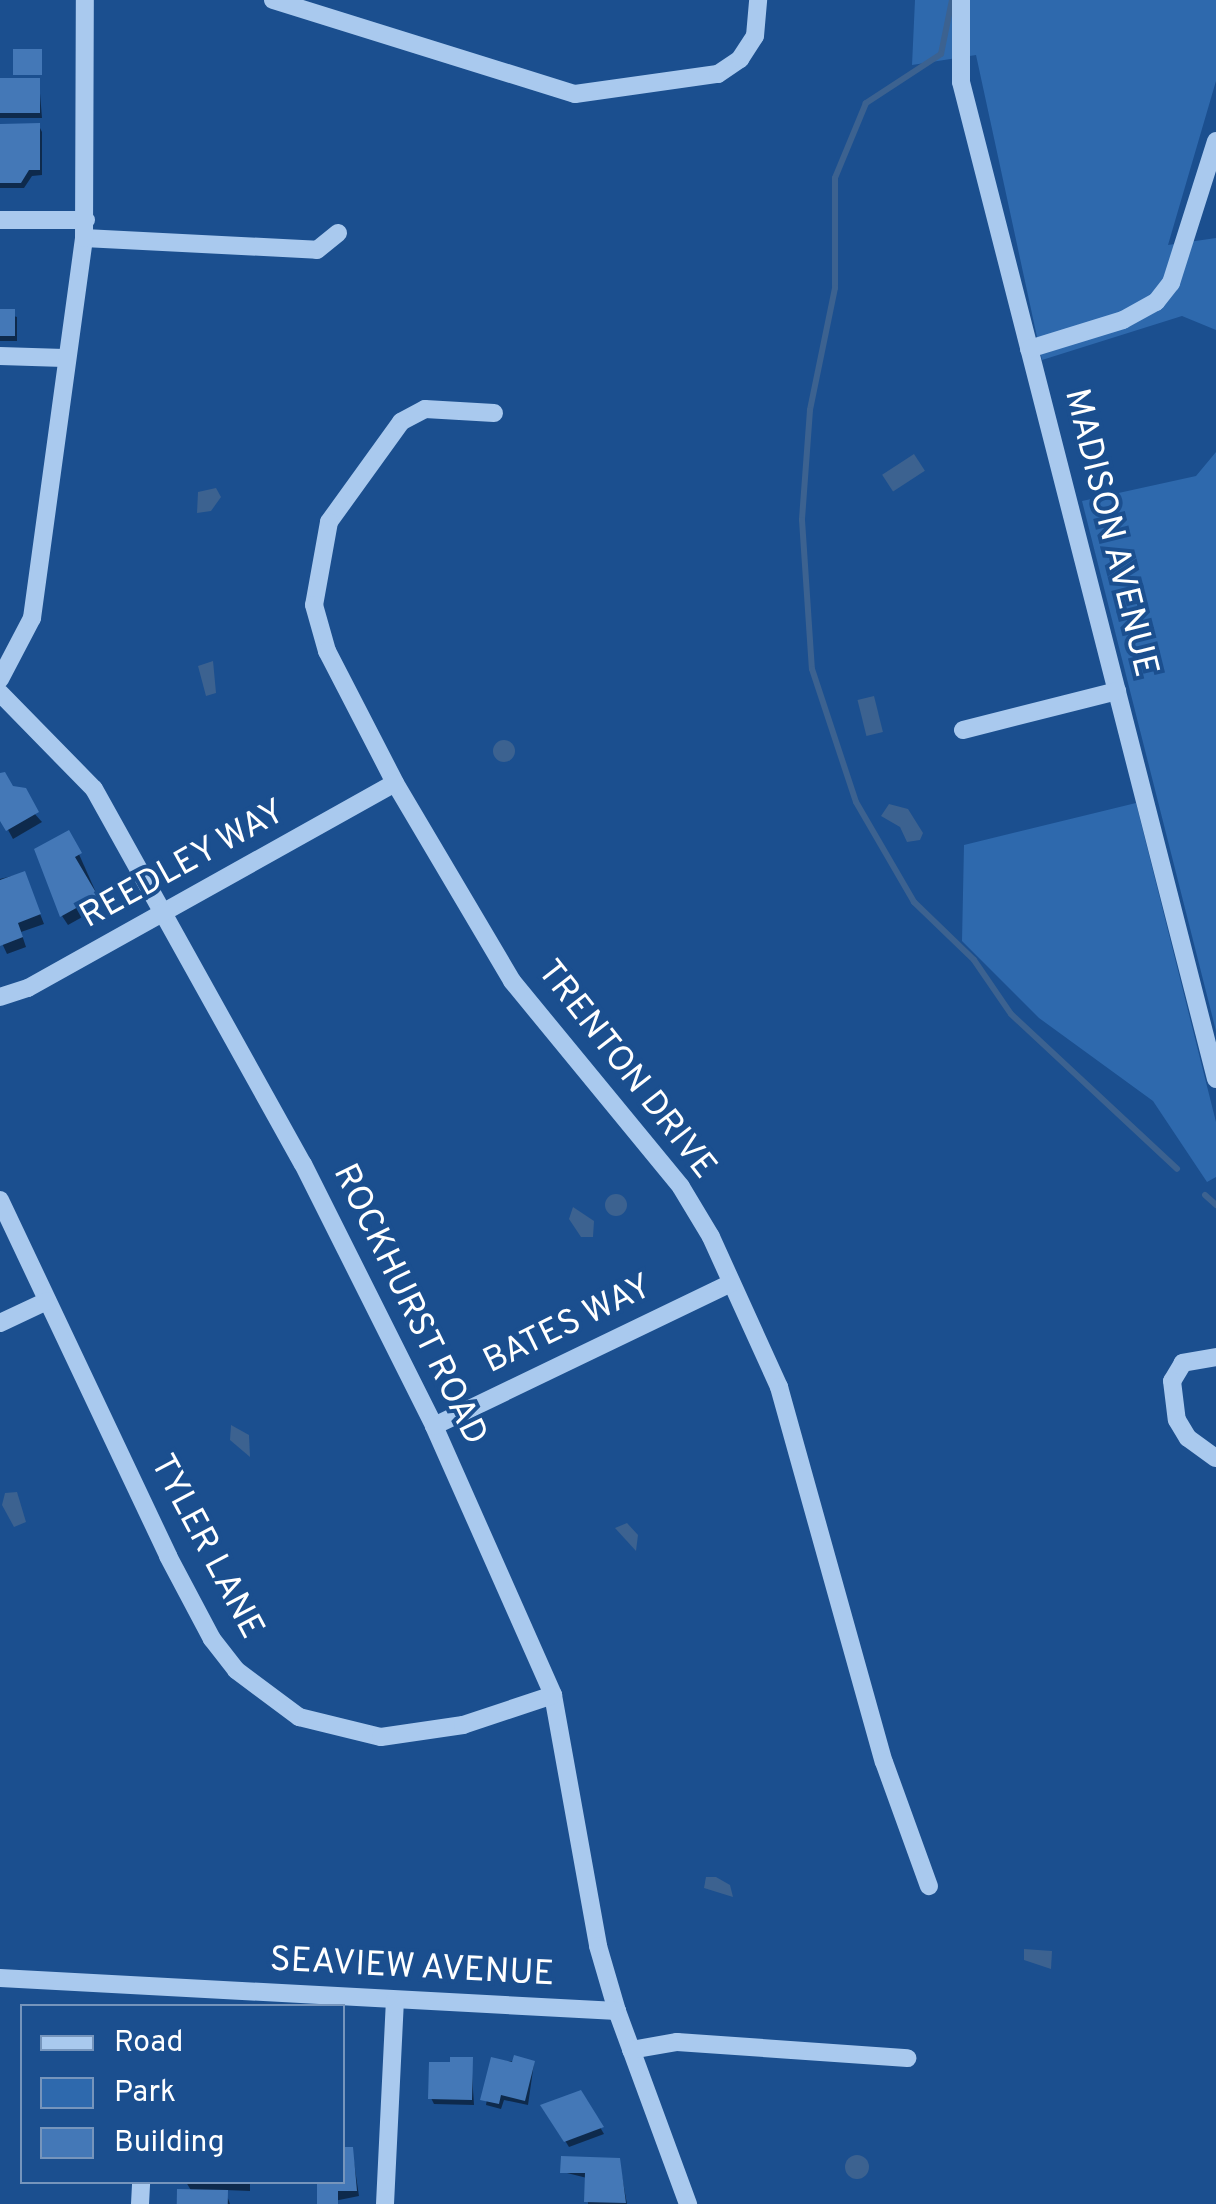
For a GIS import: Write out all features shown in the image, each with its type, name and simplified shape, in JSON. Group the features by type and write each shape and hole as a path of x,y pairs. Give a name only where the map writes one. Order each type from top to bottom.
{"street":[{"path":"0,679 32,618 64,358 85,229 85,0"},
{"path":"273,0 576,94 718,74 740,59 755,36 758,0"},
{"name":"MADISON AVENUE","path":"961,0 961,82 1216,1079"},
{"path":"1029,349 1124,320 1156,302 1170,283 1216,141"},
{"path":"0,220 317,250 338,233"},
{"path":"0,356 64,358"},
{"name":"TRENTON DRIVE","path":"494,413 424,409 401,422 329,522 318,563 314,605 327,651 395,783 512,981 681,1186 731,1283 780,1387 890,1779 929,1886"},
{"path":"963,730 1117,691"},
{"name":"ROCKHURST ROAD","path":"0,693 85,776 338,1231 540,1652 553,1695 598,1946 616,2011"},
{"name":"REEDLEY WAY","path":"0,997 162,914 395,783"},
{"name":"TYLER LANE","path":"0,1200 212,1639 265,1696 299,1717 381,1737 463,1725 553,1695"},
{"name":"BATES WAY","path":"434,1426 731,1283"},
{"path":"0,1323 48,1301"},
{"path":"1216,1357 1183,1363 1172,1381 1177,1420 1188,1438 1216,1458"},
{"name":"SEAVIEW AVENUE","path":"0,1978 149,1997 395,2000 616,2011"},
{"path":"384,2204 395,2000"},
{"path":"616,2011 688,2204"},
{"path":"631,2050 676,2042 907,2058"}],"green space":[{"path":"915,0 1216,0 1216,81 1168,245 1216,238 1216,330 1182,316 1042,360 976,55 912,65"},
{"path":"1216,452 1216,1031 1082,501 1196,476"},
{"path":"1136,803 1216,1122 1216,1177 1207,1182 1153,1101 1039,1018 962,941 964,845"}],"shaded area":[{"path":"914,454 925,471 893,491 882,475"},
{"path":"216,488 221,497 211,511 197,513 198,492"},
{"path":"213,661 216,693 206,696 198,666"},
{"path":"874,696 883,732 866,736 858,700"},
{"path":"504,740 512,743 512,759 504,762 496,759 493,751 496,743"},
{"path":"889,804 908,809 923,833 920,840 907,842 900,827 881,816"},
{"path":"612,1194 620,1194 627,1205 620,1216 612,1216 605,1209 605,1201"},
{"path":"573,1207 594,1221 593,1237 581,1237 569,1219"},
{"path":"231,1425 249,1435 250,1457 230,1440"},
{"path":"17,1492 26,1522 14,1527 2,1505 5,1493"},
{"path":"627,1523 638,1535 636,1551 615,1528"},
{"path":"706,1877 716,1877 730,1885 733,1897 704,1888"},
{"path":"1024,1949 1052,1951 1051,1969 1024,1960"},
{"path":"852,2155 862,2155 869,2167 862,2179 852,2179 845,2172 845,2162"}],"building":[{"path":"13,49 42,49 42,75 13,75"},
{"path":"0,78 40,78 40,113 0,113"},
{"path":"40,123 40,170 29,170 21,183 0,183 0,124"},
{"path":"0,309 15,309 15,336 0,336"},
{"path":"5,772 13,786 26,788 39,812 6,831 0,821 0,773"},
{"path":"69,830 82,853 75,857 98,896 60,917 34,849"},
{"path":"25,871 41,914 18,923 23,937 0,946 0,880"},
{"path":"514,2055 535,2061 525,2101 501,2095 499,2104 480,2100 491,2057 512,2062"},
{"path":"450,2057 473,2057 472,2100 428,2099 429,2062 450,2062"},
{"path":"581,2090 604,2127 564,2142 540,2105"},
{"path":"345,2147 353,2147 357,2191 338,2191 338,2204 317,2204 317,2184 345,2184"},
{"path":"561,2156 620,2158 626,2203 584,2202 585,2173 560,2173"},
{"path":"177,2189 228,2190 228,2204 177,2204"}],"waterway":[{"path":"952,0 941,54 866,103 835,178 835,288 810,410 802,520 812,669 856,802 914,902 974,960 1011,1014 1177,1169"},
{"path":"1205,1195 1216,1205"}]}
